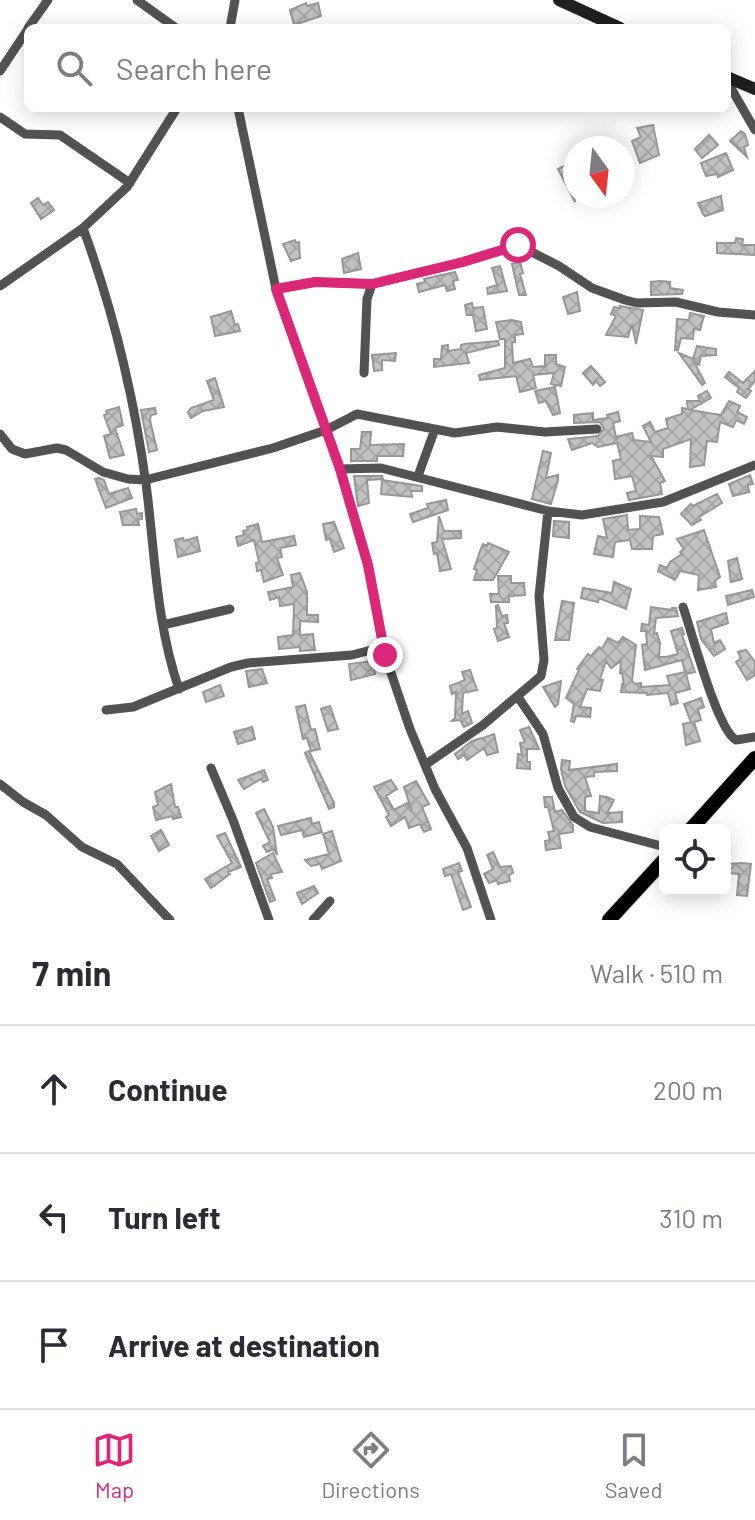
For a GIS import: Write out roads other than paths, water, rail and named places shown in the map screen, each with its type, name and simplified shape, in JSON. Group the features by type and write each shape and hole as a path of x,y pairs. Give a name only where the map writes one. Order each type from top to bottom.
{"main road":[{"path":"696,824 754,763"},
{"path":"609,920 659,866"}],"street":[{"path":"31,24 48,0"},
{"path":"137,0 170,24"},
{"path":"231,24 235,0"},
{"path":"562,1 611,24"},
{"path":"0,71 24,34"},
{"path":"731,80 755,89"},
{"path":"731,86 755,130"},
{"path":"0,286 83,228 130,183 174,112"},
{"path":"239,112 276,289 340,469 368,565 383,647 410,729 467,848 491,920"},
{"path":"0,117 25,134 60,135 130,183"},
{"path":"83,228 121,355 145,480 163,625 179,689"},
{"path":"276,289 315,282 372,284 518,245 559,266 592,288 625,300 637,303 676,302 718,312 755,315"},
{"path":"364,373 367,299 372,284"},
{"path":"0,434 12,449 25,454 57,448 103,472 145,480 273,448 363,414 464,433 497,427 545,432 597,429"},
{"path":"418,476 435,429"},
{"path":"340,469 381,468 548,511 582,515 663,502 755,465"},
{"path":"425,765 518,697 537,681 543,669 539,596 548,511"},
{"path":"683,607 726,730 736,740 755,737"},
{"path":"163,625 230,609"},
{"path":"106,710 133,707 248,663 352,655 383,647"},
{"path":"518,697 543,734 558,788 574,817 590,827 659,845"},
{"path":"211,768 269,920"},
{"path":"0,784 46,815 82,847 117,864 170,920"},
{"path":"313,920 330,901"}]}
